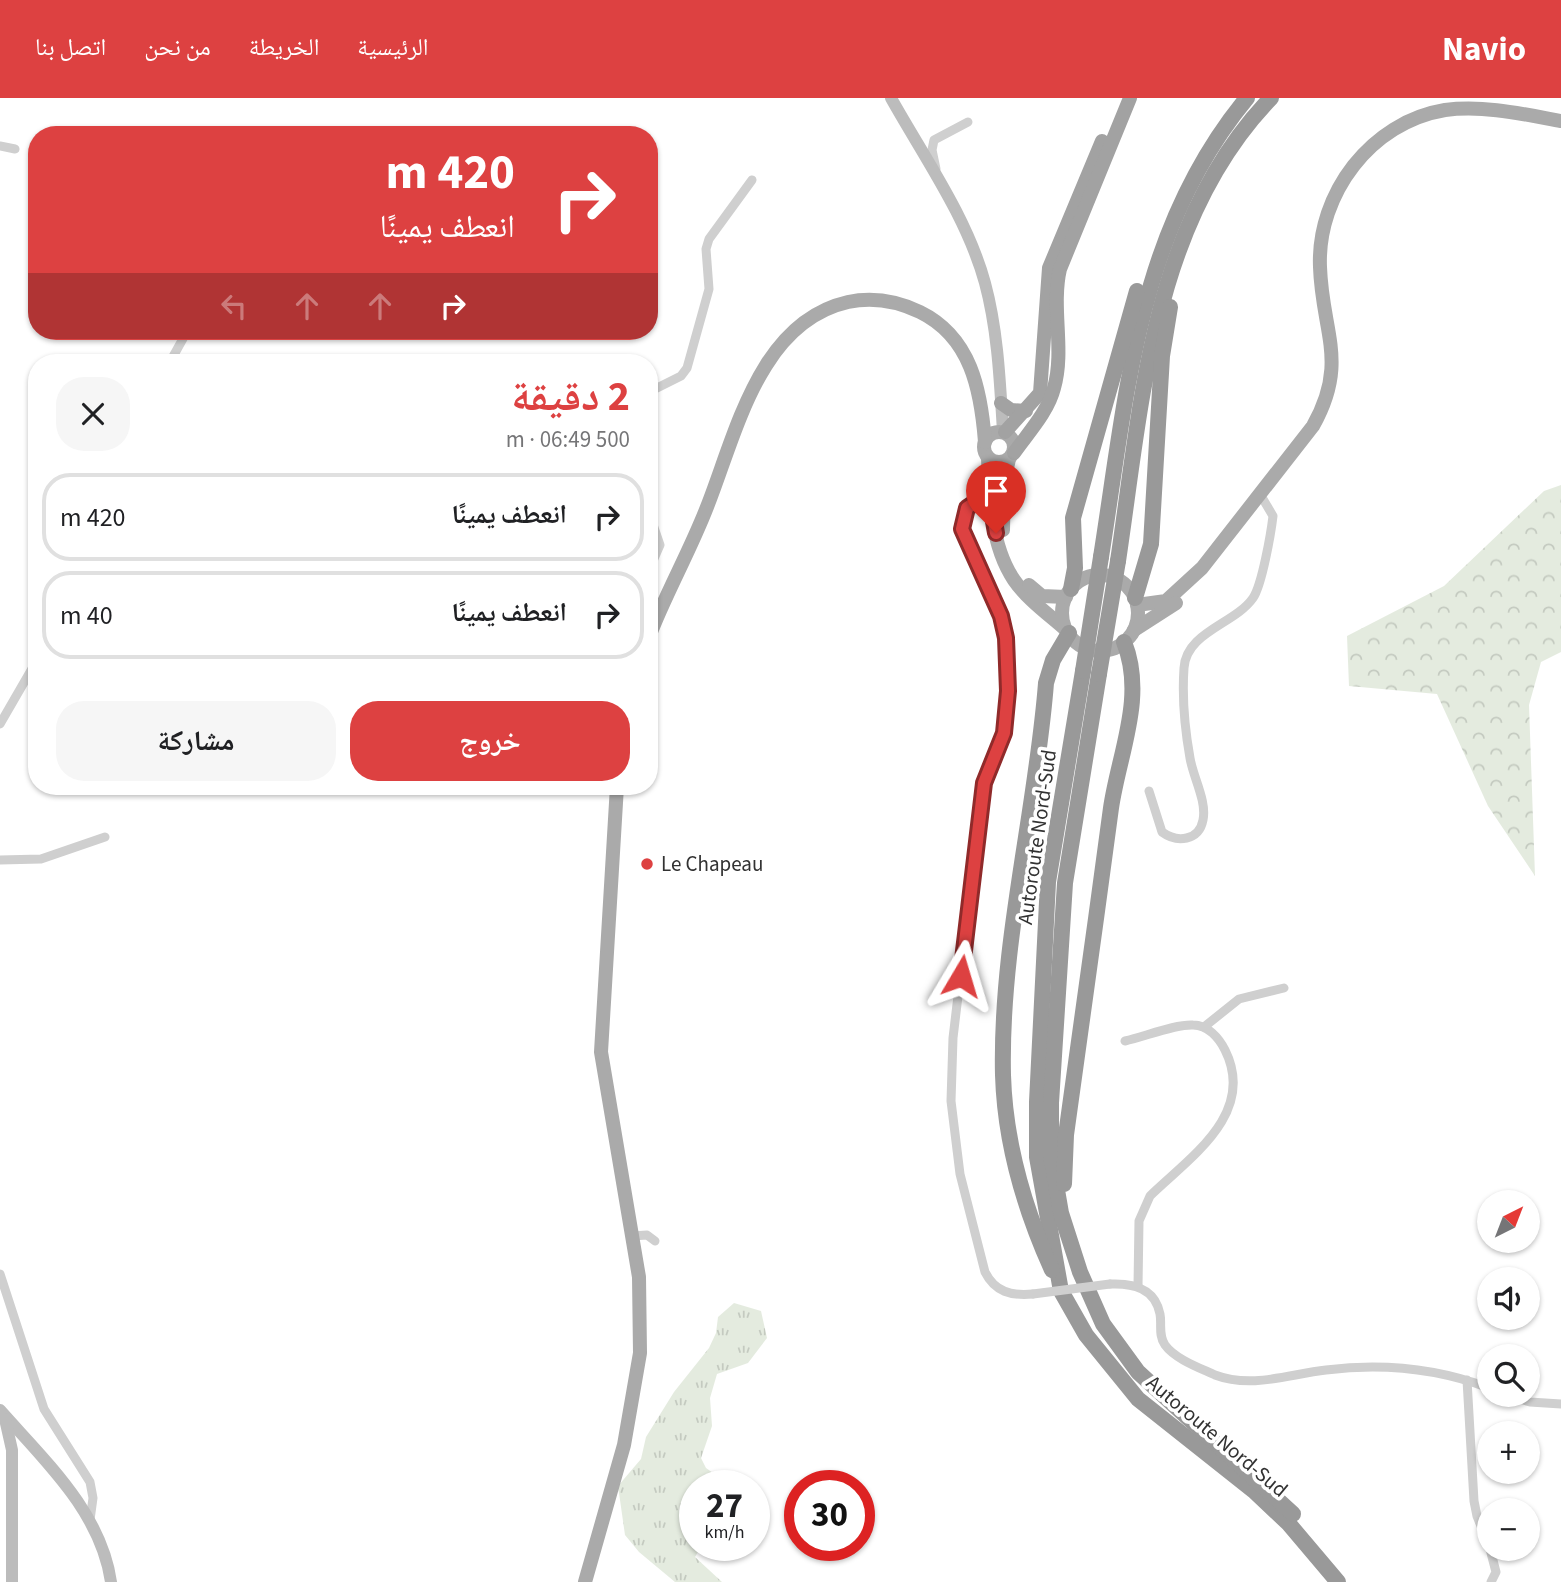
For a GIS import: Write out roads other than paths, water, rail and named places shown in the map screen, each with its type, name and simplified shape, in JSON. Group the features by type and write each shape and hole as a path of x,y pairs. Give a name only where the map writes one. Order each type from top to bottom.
{"highway":[{"path":"996,434 1036,401 1043,385 1049,268 1120,98"},
{"path":"1012,456 1047,406 1054,389 1056,291 1060,269 1130,98"},
{"name":"Autoroute Nord-Sud","path":"1247,98 1226,123 1180,201 1148,286 1134,351 1101,557 1091,672 1065,884 1051,1103 1051,1155 1059,1202 1080,1272 1103,1324 1138,1372 1268,1489 1314,1535 1352,1582"},
{"name":"Autoroute Nord-Sud","path":"1271,98 1243,131 1199,203 1162,295 1150,354 1118,561 1091,672 1048,882 1037,1102 1037,1157 1061,1291 1086,1335 1138,1399 1254,1491 1296,1532 1338,1582"},
{"path":"1068,593 1075,568 1072,527 1086,466 1113,383 1141,275 1180,201"},
{"path":"1136,601 1151,544 1168,315 1199,203"},
{"path":"1001,403 1011,410 1026,411"},
{"path":"1061,1291 1034,1230 1018,1179 1003,1074 1006,991 1046,683 1068,632"},
{"path":"1080,1272 1066,1211 1063,1169 1114,793 1132,709 1133,632"}],"main road":[{"path":"891,98 963,227 985,285 993,325 1001,403 996,434 988,457 989,493 999,544 1013,578 1078,643 1091,649 1112,649 1173,606 1204,576 1260,494"},
{"path":"1136,601 1161,603 1173,596 1202,568 1313,426 1330,389 1332,345 1322,290 1321,232 1336,190 1353,166 1393,130 1443,111 1471,108 1509,111 1561,121"},
{"path":"658,617 703,517 754,391 769,362 798,326 818,313 855,301 872,299 911,308 942,327 963,350 976,377 983,412 996,434 1013,441 1003,502 1002,528 1008,550 1019,573 1036,592 1048,597 1068,593"},
{"path":"988,457 998,463 1012,456"},
{"path":"1068,632 1062,614 1068,593 1082,580 1102,575 1122,582 1136,601 1131,665"},
{"path":"584,1582 624,1445 640,1353 639,1277 601,1052 616,795"},
{"path":"2,1413 71,1490 90,1520 109,1567 111,1582"},
{"path":"2,1413 12,1450 12,1582"}],"street":[{"path":"935,177 932,150 934,140 968,122"},
{"path":"0,146 15,149"},
{"path":"658,388 681,376 687,368 709,289 706,249 709,239 752,180"},
{"path":"989,493 967,508 962,529 995,599 1006,638 1007,722 987,772 981,802 953,1038 951,1101 960,1174 985,1272 1004,1292 1033,1294 1111,1284 1138,1286 1147,1292 1157,1307 1166,1347 1187,1361 1233,1381 1252,1382 1324,1370 1381,1366 1441,1372 1477,1384"},
{"path":"1149,791 1162,832 1176,840 1192,836 1199,831 1204,816 1190,759 1184,663 1195,643 1247,606 1258,590 1273,516 1260,494"},
{"path":"0,724 28,676"},
{"path":"0,860 41,859 105,837"},
{"path":"1204,1027 1239,999 1284,988"},
{"path":"1125,1041 1191,1024 1204,1027 1224,1048 1229,1059 1229,1111 1218,1131 1145,1203 1139,1221 1138,1286"},
{"path":"632,1236 647,1235 656,1241"},
{"path":"0,1274 44,1409 90,1482 93,1498 90,1520"},
{"path":"1467,1380 1477,1516"},
{"path":"1540,1403 1561,1404"},
{"path":"1491,1582 1496,1572 1493,1561"}],"place":[{"name":"Le Chapeau","path":"647,864"}]}
